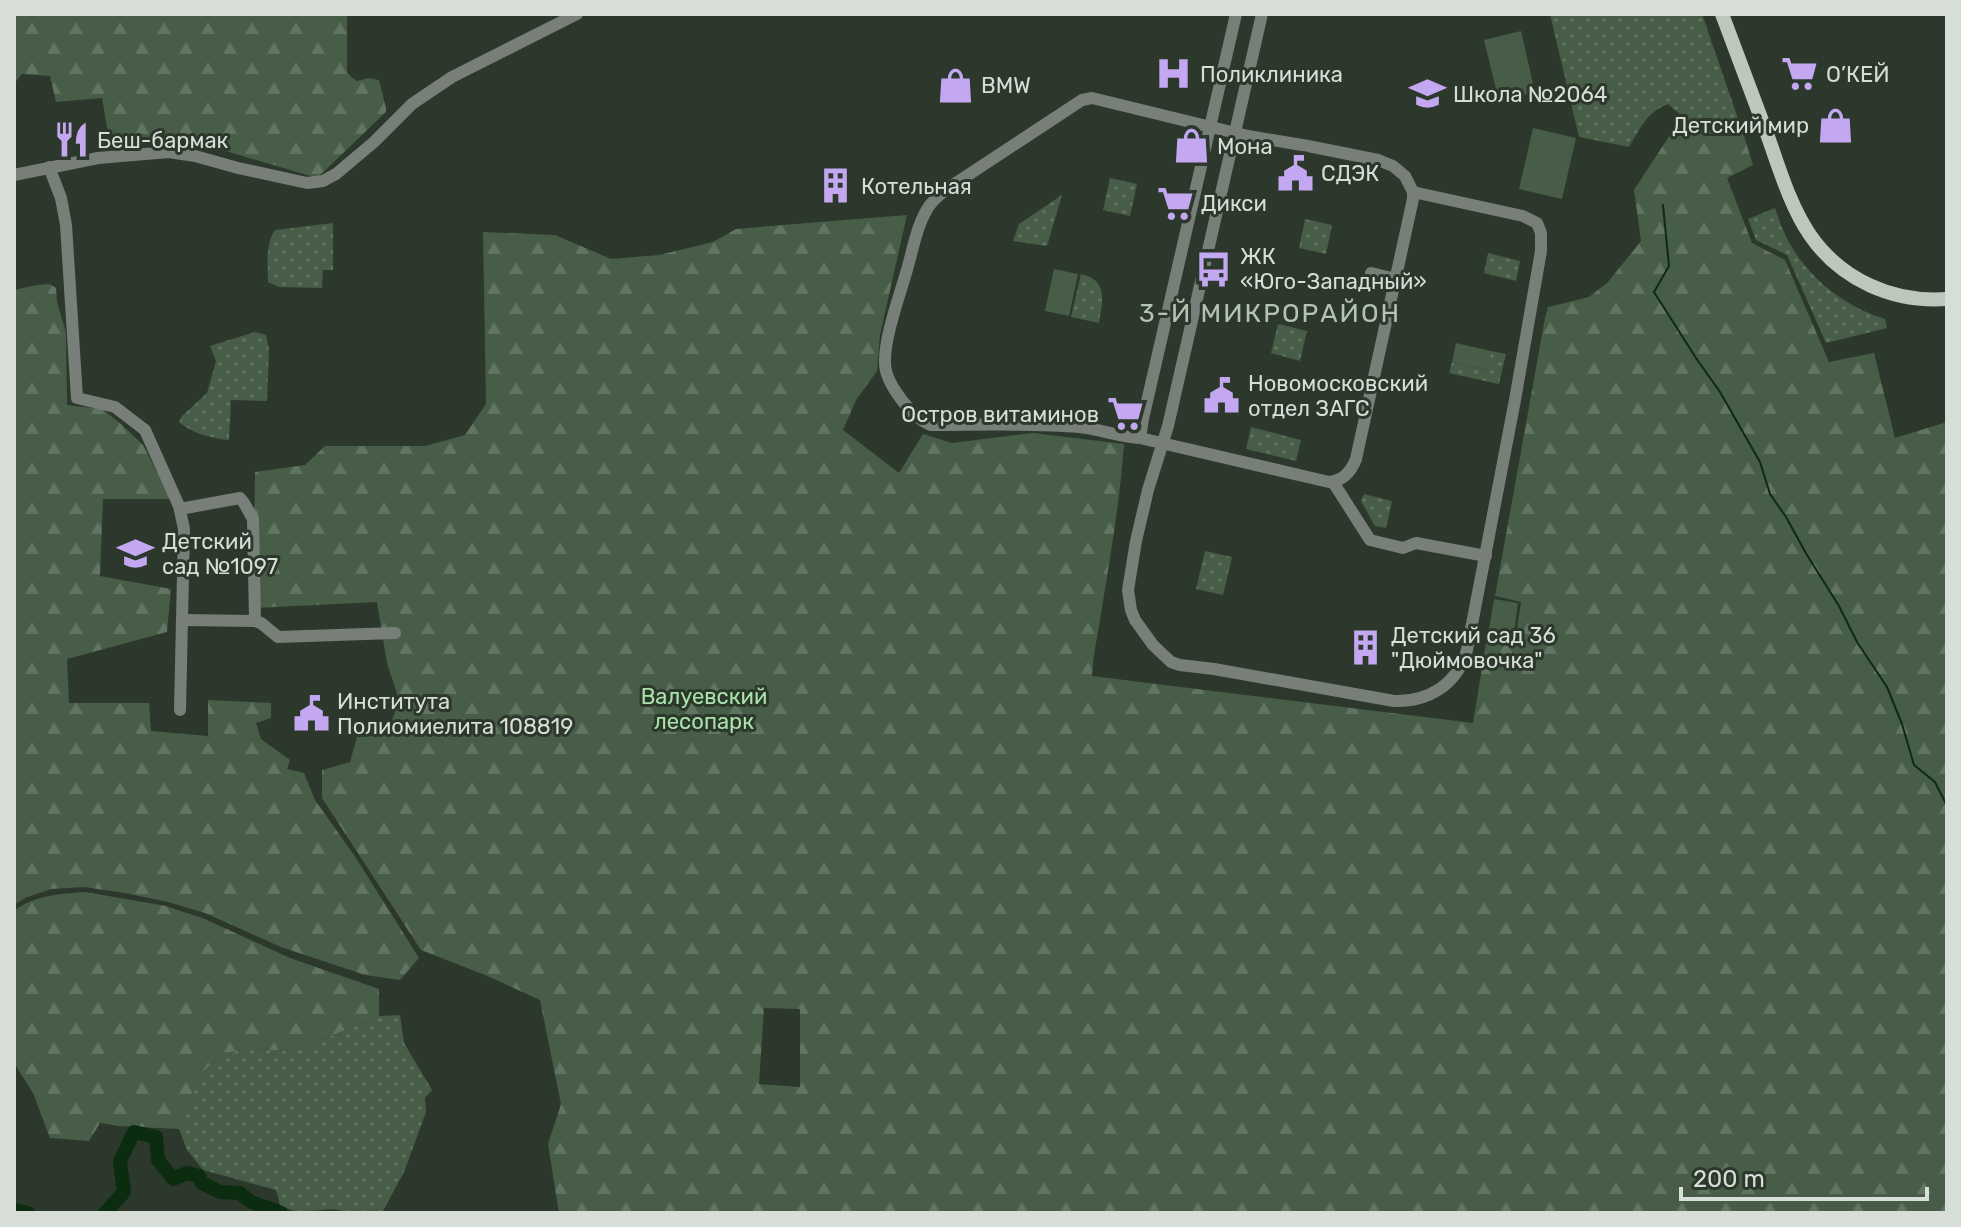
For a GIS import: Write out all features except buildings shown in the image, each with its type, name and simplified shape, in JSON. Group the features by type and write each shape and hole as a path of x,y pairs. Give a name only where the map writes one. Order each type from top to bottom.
{"main road":[{"path":"1722,14 1787,189 1809,234 1843,269 1867,284 1905,298 1947,299"}],"street":[{"path":"17,173 98,158 169,152 307,183 323,181 346,166 412,104 452,77 577,14"},
{"path":"1140,438 1236,14"},
{"path":"1262,14 1163,443 1131,566 1128,590 1131,610 1143,635 1165,656 1180,665 1394,701 1410,701 1432,694 1461,666 1486,556 1534,294 1541,233 1537,223 1523,216 1413,192"},
{"path":"1092,98 1235,132 1388,163 1405,176 1413,192 1356,459 1347,474 1333,482 1092,428 1038,424 931,425 918,419 893,388 884,363 925,213 940,195 1082,100 1092,98"},
{"path":"49,167 61,198 66,225 77,398 115,407 145,430 180,509 184,529 180,710"},
{"path":"1371,273 1396,279"},
{"path":"1333,482 1370,540 1403,548 1416,543 1486,556"},
{"path":"180,509 240,498 244,503 253,519 255,621"},
{"path":"182,620 255,621 278,637 395,633"}],"green space":[{"path":"14,14 347,14 347,72 357,81 368,78 379,80 386,112 317,178 182,138 109,139 102,98 56,102 50,76 22,74 14,84"},
{"path":"1550,14 1702,14 1744,136 1699,131 1668,104 1649,116 1629,147 1579,137"},
{"path":"1521,31 1535,92 1499,101 1484,40"},
{"name":"Валуевский лесопарк","path":"1688,126 1705,136 1744,136 1753,165 1727,178 1752,243 1785,260 1829,362 1874,353 1895,438 1947,422 1947,1213 559,1213 548,1144 561,1104 540,1000 421,950 322,798 322,770 350,762 357,737 387,735 399,700 387,663 377,602 253,608 255,472 305,465 325,446 425,446 465,435 486,404 483,232 555,235 611,259 659,255 713,242 736,229 907,215 880,335 877,371 856,400 843,430 899,473 923,434 952,443 1033,433 1124,444 1092,676 1473,723 1488,631 1516,636 1521,602 1495,596 1548,307 1589,297 1608,282 1641,241 1634,190 1670,135","holes":["764,1008 800,1009 800,1087 759,1084"]},
{"path":"1533,128 1576,138 1562,199 1519,189"},
{"path":"1110,178 1137,184 1130,216 1103,210"},
{"path":"1062,195 1047,246 1013,241 1019,224"},
{"path":"1775,208 1787,238 1807,268 1843,299 1885,319 1887,328 1826,343 1787,255 1756,240 1748,219"},
{"path":"1305,219 1332,225 1326,254 1299,248"},
{"path":"333,223 333,270 323,270 322,288 279,287 268,282 268,248 275,230"},
{"path":"1488,253 1520,261 1516,281 1484,273"},
{"path":"1054,269 1078,274 1069,316 1045,311"},
{"path":"1081,274 1100,286 1099,323 1071,317"},
{"path":"50,284 56,288 66,333 67,405 102,409 121,424 143,445 171,499 103,499 100,576 171,589 167,632 67,659 69,703 149,703 151,731 208,736 208,700 271,703 271,718 256,723 261,739 290,760 287,769 304,773 315,800 419,958 400,980 365,975 281,947 205,913 125,893 84,887 51,889 14,905 14,290"},
{"path":"1278,324 1307,331 1300,361 1271,353"},
{"path":"255,332 266,335 269,349 267,401 231,400 229,440 202,435 179,422 207,393 216,361 210,346"},
{"path":"1456,343 1491,351 1487,370 1452,362"},
{"path":"1491,351 1506,354 1499,384 1449,373 1452,362 1486,370"},
{"path":"1251,427 1301,440 1296,461 1246,449"},
{"path":"1364,494 1392,501 1386,528 1375,526 1361,501"},
{"path":"1205,551 1232,557 1223,595 1196,589"},
{"path":"1494,599 1518,603 1514,633 1489,629"},
{"path":"85,892 166,906 205,919 290,958 379,989 379,1016 294,1051 251,1049 223,1053 201,1073 179,1129 100,1123 89,1141 50,1138 33,1093 14,1063 14,911 39,898"},
{"path":"400,1015 404,1043 432,1090 425,1098 426,1112 404,1172 382,1213 350,1213 334,1209 296,1212 280,1205 276,1190 203,1170 187,1150 179,1129 201,1072 223,1053 251,1049 294,1051 379,1016"}],"waterway":[{"path":"1663,205 1669,266 1654,292 1720,392 1760,462 1770,494 1887,687 1914,765 1935,782 1947,806"},
{"path":"105,1213 124,1192 120,1161 134,1132 156,1137 158,1160 173,1179 187,1173 199,1176 202,1183 220,1192 240,1193 255,1204 281,1213"},
{"path":"14,1210 28,1213"}],"place":[{"name":"Поликлиника","path":"1174,74"},
{"name":"О’КЕЙ","path":"1800,74"},
{"name":"BMW","path":"955,85"},
{"name":"Школа №2064","path":"1427,94"},
{"name":"Детский мир","path":"1835,125"},
{"name":"Беш-бармак","path":"71,140"},
{"name":"Мона","path":"1191,146"},
{"name":"СДЭК","path":"1295,173"},
{"name":"Котельная","path":"835,186"},
{"name":"Дикси","path":"1175,203"},
{"name":"ЖК «Юго-Западный»","path":"1214,269"},
{"name":"Новомосковский отдел ЗАГС","path":"1222,396"},
{"name":"Остров витаминов","path":"1125,414"},
{"name":"Детский сад №1097","path":"136,554"},
{"name":"Детский сад 36 \"Дюймовочка\"","path":"1365,648"},
{"name":"Института Полиомиелита 108819","path":"311,714"}],"district":[{"name":"3-Й МИКРОРАЙОН","path":"1270,313"}]}
